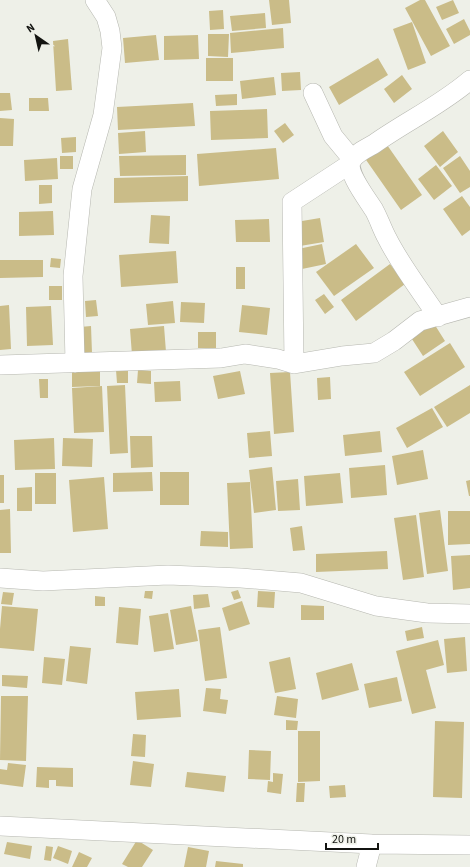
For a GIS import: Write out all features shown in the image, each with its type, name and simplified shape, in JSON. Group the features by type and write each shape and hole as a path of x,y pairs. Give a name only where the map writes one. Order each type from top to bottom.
{"street":[{"path":"75,363 73,276 82,189 103,115 112,48 110,31 106,17 95,0"},
{"path":"294,364 292,202 399,126 436,105 470,80"},
{"path":"313,93 332,136 351,161 351,170 356,181 375,212 387,239 438,317"},
{"path":"0,365 221,358 245,354 294,364 342,356 374,353 394,341 420,321 470,307"},
{"path":"0,578 43,581 168,576 242,578 301,583 376,606 427,613 470,614"},
{"path":"0,826 372,844 470,844"},
{"path":"366,867 372,844"}],"building":[{"path":"269,0 289,0 291,23 272,25"},
{"path":"420,0 425,0 450,46 431,56 405,8"},
{"path":"453,0 459,13 442,20 436,7"},
{"path":"223,10 224,29 210,30 209,11"},
{"path":"265,13 266,28 232,31 230,16"},
{"path":"464,19 470,31 470,35 454,44 446,29"},
{"path":"412,22 426,63 408,70 393,29"},
{"path":"283,28 284,48 231,53 230,33"},
{"path":"208,34 229,34 228,57 208,56"},
{"path":"156,35 159,60 125,63 123,38"},
{"path":"198,35 199,59 164,60 164,36"},
{"path":"68,39 72,90 56,91 53,41"},
{"path":"206,58 233,58 233,81 206,81"},
{"path":"378,58 388,75 339,105 329,87"},
{"path":"300,72 301,90 282,91 281,73"},
{"path":"402,75 412,89 394,103 384,89"},
{"path":"274,77 276,95 242,99 240,81"},
{"path":"0,93 10,93 12,110 0,111"},
{"path":"237,94 237,105 216,106 215,95"},
{"path":"29,98 48,98 49,111 29,111"},
{"path":"193,103 195,126 118,130 117,107"},
{"path":"267,109 268,138 211,140 210,111"},
{"path":"0,118 14,119 13,146 0,146"},
{"path":"285,123 294,135 283,143 274,131"},
{"path":"145,131 146,152 119,154 118,133"},
{"path":"443,131 458,152 440,167 424,146"},
{"path":"76,137 76,152 62,153 61,138"},
{"path":"385,142 422,195 401,210 364,157"},
{"path":"276,148 279,179 199,186 197,154"},
{"path":"186,155 186,175 120,176 119,156"},
{"path":"60,156 73,156 73,169 60,169"},
{"path":"460,156 470,171 470,187 460,193 443,168"},
{"path":"57,158 58,179 25,181 24,160"},
{"path":"436,165 452,186 434,200 418,179"},
{"path":"188,176 188,201 114,203 114,178"},
{"path":"39,185 52,185 52,203 39,204"},
{"path":"462,196 470,207 470,230 462,236 443,209"},
{"path":"53,211 54,235 19,236 19,212"},
{"path":"151,215 170,216 169,244 149,243"},
{"path":"320,218 324,242 300,246 296,222"},
{"path":"269,219 270,242 236,242 235,220"},
{"path":"322,244 326,264 302,269 298,249"},
{"path":"356,244 374,268 334,296 316,272"},
{"path":"176,251 178,283 121,287 119,255"},
{"path":"51,258 61,259 60,268 50,267"},
{"path":"0,260 43,260 43,277 0,278"},
{"path":"390,264 405,284 356,321 341,300"},
{"path":"236,267 245,267 245,289 236,289"},
{"path":"49,286 62,286 62,300 49,300"},
{"path":"324,294 334,307 325,314 315,300"},
{"path":"96,300 98,316 86,317 85,301"},
{"path":"173,301 175,323 148,325 146,304"},
{"path":"181,302 205,303 204,323 180,322"},
{"path":"9,305 11,349 0,350 0,306"},
{"path":"242,305 270,308 267,335 239,332"},
{"path":"51,306 53,345 27,346 26,307"},
{"path":"433,322 445,341 423,356 410,336"},
{"path":"91,326 92,353 81,353 80,327"},
{"path":"164,326 166,352 132,355 130,329"},
{"path":"198,332 216,332 216,348 198,348"},
{"path":"450,343 465,367 420,396 404,372"},
{"path":"116,370 128,370 128,383 117,383"},
{"path":"138,370 151,371 151,384 137,383"},
{"path":"100,371 100,386 72,387 72,372"},
{"path":"240,371 245,394 218,399 213,376"},
{"path":"290,372 294,432 274,434 270,373"},
{"path":"330,377 331,399 318,400 317,378"},
{"path":"39,379 48,379 48,398 40,398"},
{"path":"180,381 181,401 155,402 154,382"},
{"path":"125,385 128,453 110,454 107,386"},
{"path":"470,385 470,413 447,427 434,407"},
{"path":"102,386 104,432 74,433 72,388"},
{"path":"432,408 443,427 407,448 396,428"},
{"path":"270,431 272,456 249,458 247,433"},
{"path":"380,431 382,452 345,456 343,435"},
{"path":"130,436 152,436 153,467 131,468"},
{"path":"54,438 55,469 15,470 14,440"},
{"path":"63,438 93,439 92,467 62,466"},
{"path":"423,450 428,479 397,485 392,456"},
{"path":"385,465 387,495 351,498 349,468"},
{"path":"272,467 276,510 254,513 249,470"},
{"path":"152,472 153,491 113,492 113,473"},
{"path":"160,472 189,472 189,505 160,505"},
{"path":"35,473 56,473 56,504 35,504"},
{"path":"340,473 343,503 306,506 304,476"},
{"path":"0,475 4,475 4,503 0,503"},
{"path":"104,477 108,529 73,532 69,480"},
{"path":"298,479 300,510 278,511 276,481"},
{"path":"470,480 470,496 469,496 466,481"},
{"path":"250,482 253,548 230,549 227,483"},
{"path":"32,487 32,511 17,511 17,488"},
{"path":"10,509 11,553 0,553 0,510"},
{"path":"440,510 448,571 427,574 419,513"},
{"path":"448,511 470,511 470,544 448,545"},
{"path":"416,515 424,577 403,580 394,518"},
{"path":"302,526 305,550 293,551 290,528"},
{"path":"201,531 228,532 228,547 200,546"},
{"path":"387,551 388,569 316,572 316,554"},
{"path":"470,555 470,588 453,590 451,556"},
{"path":"238,590 241,598 234,600 231,592"},
{"path":"145,591 153,591 152,599 144,598"},
{"path":"258,591 275,592 274,608 257,607"},
{"path":"3,592 14,593 12,605 1,604"},
{"path":"208,594 210,607 194,609 193,595"},
{"path":"95,596 105,597 105,606 95,606"},
{"path":"242,601 250,624 229,631 222,608"},
{"path":"301,605 324,606 324,620 301,620"},
{"path":"2,606 38,609 34,651 0,648"},
{"path":"191,606 198,641 176,645 170,610"},
{"path":"119,607 141,609 138,645 116,643"},
{"path":"168,613 174,649 154,652 149,616"},
{"path":"220,627 227,678 205,681 198,630"},
{"path":"422,627 424,638 407,641 405,631"},
{"path":"465,637 467,671 447,673 444,639"},
{"path":"438,640 444,665 426,670 436,708 412,714 396,651"},
{"path":"70,646 91,648 87,684 66,681"},
{"path":"44,657 65,659 62,685 42,683"},
{"path":"290,657 296,689 275,693 269,662"},
{"path":"352,663 359,690 322,700 316,673"},
{"path":"2,675 28,676 27,688 2,686"},
{"path":"397,677 402,701 369,708 364,684"},
{"path":"206,688 221,689 220,699 228,700 226,714 203,711"},
{"path":"179,689 181,717 137,720 135,692"},
{"path":"1,696 28,696 26,761 0,760"},
{"path":"277,696 298,699 296,718 274,715"},
{"path":"286,720 298,721 297,730 286,730"},
{"path":"435,721 464,722 462,798 433,797"},
{"path":"298,731 320,731 320,781 298,782"},
{"path":"133,734 146,735 145,757 131,756"},
{"path":"249,750 271,751 270,780 248,779"},
{"path":"133,761 154,764 151,787 130,785"},
{"path":"8,763 26,765 23,787 0,784 0,769 7,770"},
{"path":"37,767 73,768 73,787 56,786 56,780 49,780 49,788 36,787"},
{"path":"187,772 226,776 224,792 185,787"},
{"path":"273,773 283,774 281,794 267,792 268,781 273,782"},
{"path":"297,783 305,783 304,802 296,802"},
{"path":"345,785 346,797 330,798 329,786"},
{"path":"137,840 153,850 142,867 128,867 122,864"},
{"path":"7,842 32,846 30,859 4,854"},
{"path":"46,846 53,847 51,861 44,860"},
{"path":"58,846 72,851 68,864 53,858"},
{"path":"188,847 209,851 206,867 184,867"},
{"path":"79,852 92,858 87,867 72,867"},
{"path":"216,861 243,864 243,867 215,867"}]}
